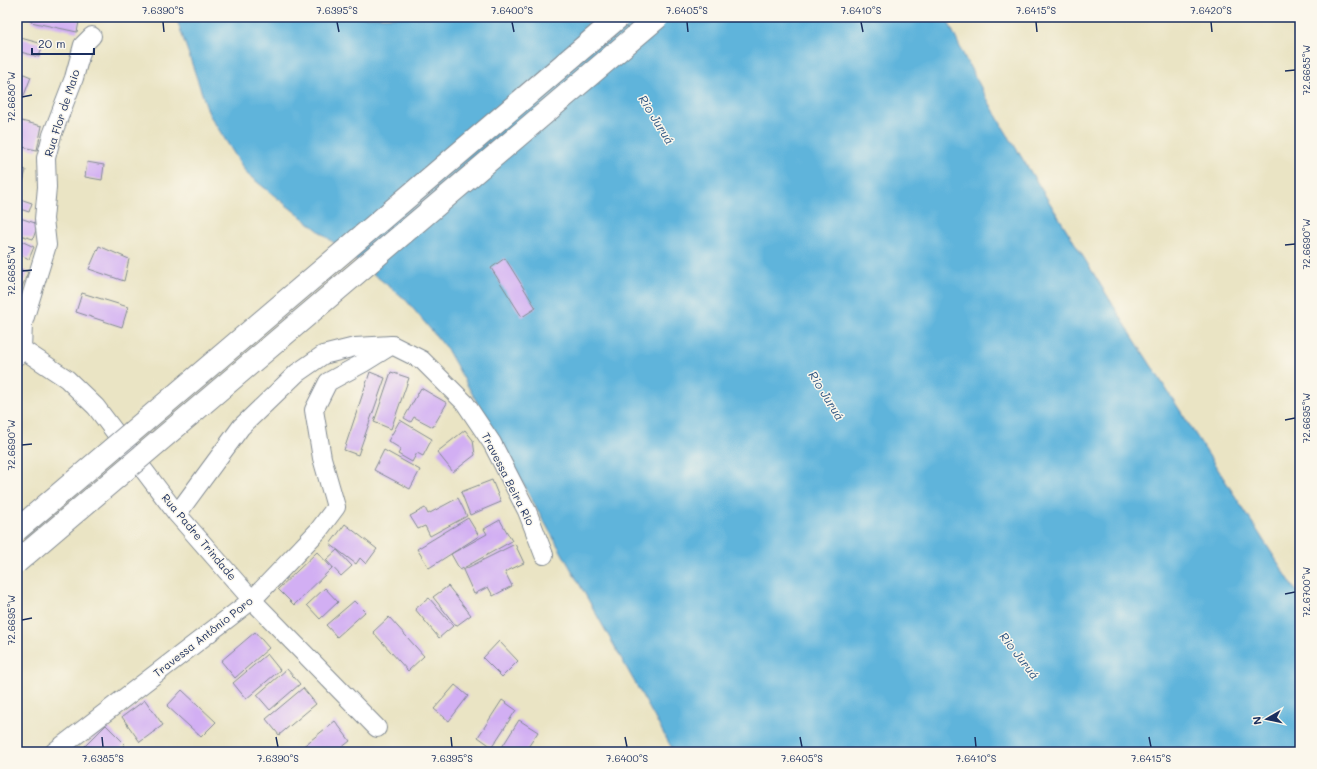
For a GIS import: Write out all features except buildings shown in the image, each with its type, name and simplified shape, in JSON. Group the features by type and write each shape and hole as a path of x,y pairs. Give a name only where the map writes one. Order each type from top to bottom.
{"main road":[{"path":"17,530 618,17"},
{"path":"17,562 658,17"}],"street":[{"name":"Rua Flor de Maio","path":"19,353 23,323 47,245 44,219 47,187 46,158 52,135 74,78 83,45 92,36"},
{"name":"Travessa Antônio Poro","path":"54,752 252,600 318,531 336,507 322,458 314,410 328,382 392,345"},
{"name":"Travessa Beira Rio","path":"177,514 241,427 297,373 323,355 355,347 392,345 422,360 465,403 492,443 527,511 544,555"},
{"name":"Rua Padre Trindade","path":"19,353 67,379 96,407 177,514 252,600 377,728"}],"water":[{"name":"Rio Juruá","path":"176,17 946,17 966,60 1001,124 1136,342 1300,597 1300,752 674,752 447,349 405,299 247,174 209,114"}]}
